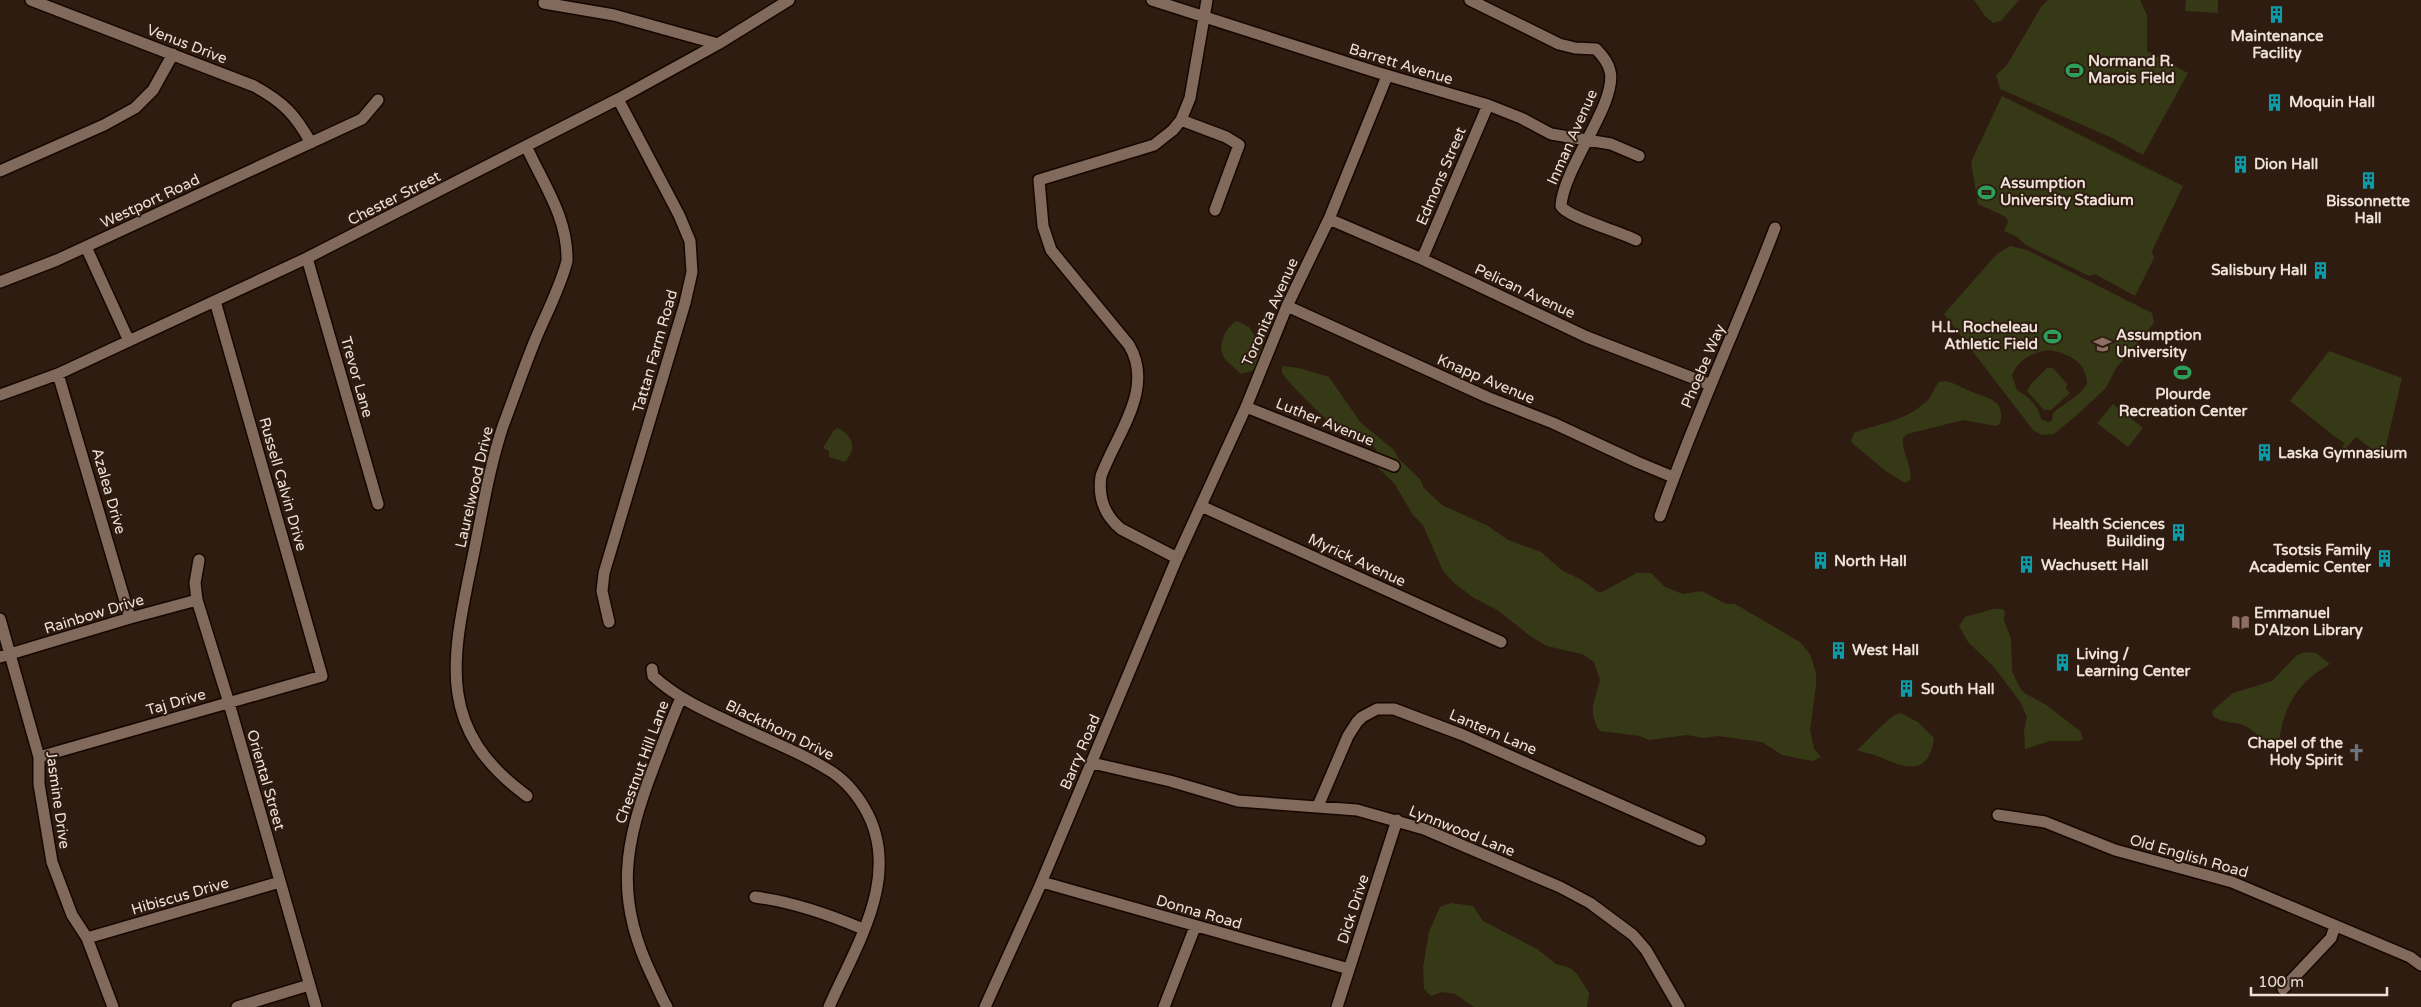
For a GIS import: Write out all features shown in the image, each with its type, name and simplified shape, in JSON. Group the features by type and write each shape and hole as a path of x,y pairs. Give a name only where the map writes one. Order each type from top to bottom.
{"street":[{"name":"Venus Drive","path":"32,0 254,86 278,100 291,111 311,143"},
{"name":"Chester Street","path":"0,395 58,374 308,258 618,100 718,44 788,0"},
{"name":"Barrett Avenue","path":"1152,0 1387,76 1488,105 1522,118 1551,134 1611,144 1639,156"},
{"path":"1177,558 1127,534 1113,522 1102,502 1100,486 1106,464 1136,398 1138,369 1135,356 1129,345 1051,250 1043,226 1039,180 1154,145 1166,137 1181,120 1190,98 1207,0"},
{"name":"Inman Avenue","path":"1470,0 1559,44 1596,49 1609,66 1611,82 1609,94 1572,170 1562,196 1561,208 1581,219 1618,231 1636,240"},
{"path":"544,3 614,15 718,44"},
{"path":"0,171 104,125 135,108 154,90 173,54"},
{"name":"Toronita Avenue","path":"1177,558 1246,407 1287,306 1329,219 1387,76"},
{"name":"Westport Road","path":"0,282 86,247 362,119 378,100"},
{"name":"Tattan Farm Road","path":"609,622 602,591 604,573 685,303 693,262 690,241 679,214 618,100"},
{"name":"Edmons Street","path":"1422,259 1488,105"},
{"path":"1181,120 1239,144 1215,210"},
{"name":"Laurelwood Drive","path":"527,148 560,214 568,245 567,261 503,427 493,462 458,628 455,657 460,706 472,738 507,782 527,796"},
{"name":"Pelican Avenue","path":"1329,219 1422,259 1587,337 1711,385"},
{"name":"Phoebe Way","path":"1660,516 1674,476 1747,302 1775,228"},
{"path":"86,247 129,341"},
{"name":"Trevor Lane","path":"308,258 378,504"},
{"name":"Russell Calvin Drive","path":"215,301 322,676"},
{"name":"Knapp Avenue","path":"1287,306 1487,397 1553,423 1637,462 1674,476"},
{"name":"Azalea Drive","path":"58,374 130,618"},
{"name":"Luther Avenue","path":"1246,407 1394,466"},
{"name":"Myrick Avenue","path":"1201,506 1501,642"},
{"name":"Barry Road","path":"985,1007 1042,882 1177,558"},
{"name":"Oriental Street","path":"199,560 195,583 197,600 229,703 316,1007"},
{"name":"Rainbow Drive","path":"5,656 197,600"},
{"name":"Jasmine Drive","path":"0,619 5,656 39,757 39,784 52,862 72,915 87,938 113,1007"},
{"name":"Blackthorn Drive","path":"652,669 653,676 681,698 828,769 851,788 868,814 876,833 881,863 875,897 829,1007"},
{"name":"Taj Drive","path":"39,757 322,676"},
{"name":"Chestnut Hill Lane","path":"667,1007 643,959 634,932 626,885 628,858 638,806 681,698"},
{"name":"Lantern Lane","path":"1318,806 1352,728 1369,712 1390,709 1463,735 1700,840"},
{"name":"Lynnwood Lane","path":"1092,763 1170,781 1238,801 1357,810 1424,829 1560,887 1590,902 1633,935 1646,950 1679,1007"},
{"name":"Old English Road","path":"1998,815 2045,822 2115,850 2232,882 2410,957 2421,965"},
{"name":"Dick Drive","path":"1336,1007 1397,820"},
{"name":"Hibiscus Drive","path":"87,938 280,882"},
{"name":"Donna Road","path":"1042,882 1349,969"},
{"path":"755,897 780,900 815,910 863,929"},
{"path":"1164,1007 1196,926"},
{"path":"2283,989 2331,938 2335,926"},
{"path":"237,1007 309,985"}],"green space":[{"path":"1974,0 2019,0 2001,21 1993,23 1985,16"},
{"name":"Normand R. Marois Field","path":"2048,0 2140,0 2147,15 2147,51 2188,73 2143,155 2110,137 2000,89 1996,75 2007,65 2041,7"},
{"path":"2186,0 2218,0 2218,13 2185,11"},
{"path":"2002,96 2183,186 2152,251 2154,258 2135,296 2095,274 2089,276 2026,245 2017,237 2004,231 2008,222 2006,217 1978,204 1971,162"},
{"name":"H.L. Rocheleau Athletic Field","path":"2010,246 2027,250 2152,313 2154,323 2116,368 2106,388 2054,434 2042,435 2033,430 1944,314 1997,254","holes":["2049,350 2063,353 2080,364 2084,370 2087,384 2076,396 2053,413 2052,421 2048,422 2041,419 2038,410 2032,402 2017,390 2012,375 2018,365 2027,357 2037,352"]},
{"path":"1237,321 1249,327 1263,349 1254,370 1241,374 1224,358 1221,349 1226,332"},
{"path":"2329,351 2402,378 2383,458 2356,437 2345,449 2342,447 2345,443 2290,401"},
{"path":"1282,366 1299,368 1329,377 1361,423 1394,450 1399,459 1420,479 1424,488 1442,505 1488,526 1508,540 1541,552 1563,571 1582,580 1598,592 1602,592 1637,573 1651,573 1665,587 1683,594 1702,591 1726,604 1735,604 1800,642 1810,654 1816,673 1810,730 1814,749 1821,757 1812,761 1782,755 1762,742 1718,736 1703,738 1687,735 1649,740 1640,736 1600,731 1593,715 1593,705 1600,680 1594,662 1582,654 1547,646 1530,636 1499,611 1474,598 1454,583 1443,571 1423,525 1413,515 1394,483 1378,468 1379,462 1375,448 1358,437 1339,430 1328,421 1286,378 1282,373"},
{"path":"2047,368 2053,368 2067,384 2066,389 2070,393 2051,410 2044,410 2027,391 2031,384"},
{"path":"1945,381 1988,398 1997,404 2001,415 2000,424 1996,426 1963,420 1907,434 1903,438 1903,443 1910,469 1910,480 1905,483 1887,472 1851,442 1854,433 1903,417 1920,407 1929,399 1939,382"},
{"path":"2113,404 2143,428 2128,447 2097,423"},
{"path":"838,428 848,435 852,443 851,452 845,462 829,457 829,451 823,448 834,430"},
{"path":"1993,609 2002,609 2005,612 2004,620 2011,639 2012,671 2019,686 2024,693 2045,704 2080,731 2083,738 2080,741 2050,741 2025,749 2024,731 2027,717 2021,703 1994,667 1968,642 1959,626 1965,617"},
{"path":"2305,652 2316,653 2330,664 2309,679 2294,696 2281,728 2279,741 2275,744 2266,743 2244,725 2222,721 2213,716 2212,711 2233,693 2272,681 2297,655"},
{"path":"1900,713 1918,722 1934,738 1927,759 1922,764 1907,766 1857,750 1884,723"},
{"path":"1451,903 1473,906 1483,921 1537,949 1556,964 1570,968 1577,974 1589,993 1587,1007 1474,1007 1455,994 1442,992 1431,996 1424,989 1423,967 1429,932 1440,907"}],"place":[{"name":"Maintenance Facility","path":"2277,15"},
{"name":"Normand R. Marois Field","path":"2074,70"},
{"name":"Moquin Hall","path":"2275,102"},
{"name":"Dion Hall","path":"2240,164"},
{"name":"Bissonnette Hall","path":"2368,180"},
{"name":"Assumption University Stadium","path":"1986,192"},
{"name":"Salisbury Hall","path":"2321,270"},
{"name":"H.L. Rocheleau Athletic Field","path":"2052,336"},
{"name":"Assumption University","path":"2102,344"},
{"name":"Plourde Recreation Center","path":"2183,373"},
{"name":"Laska Gymnasium","path":"2264,453"},
{"name":"Health Sciences Building","path":"2179,533"},
{"name":"Tsotsis Family Academic Center","path":"2385,559"},
{"name":"North Hall","path":"1820,561"},
{"name":"Wachusett Hall","path":"2027,565"},
{"name":"Emmanuel D'Alzon Library","path":"2240,622"},
{"name":"West Hall","path":"1838,650"},
{"name":"Living / Learning Center","path":"2062,663"},
{"name":"South Hall","path":"1907,689"},
{"name":"Chapel of the Holy Spirit","path":"2357,752"}]}
